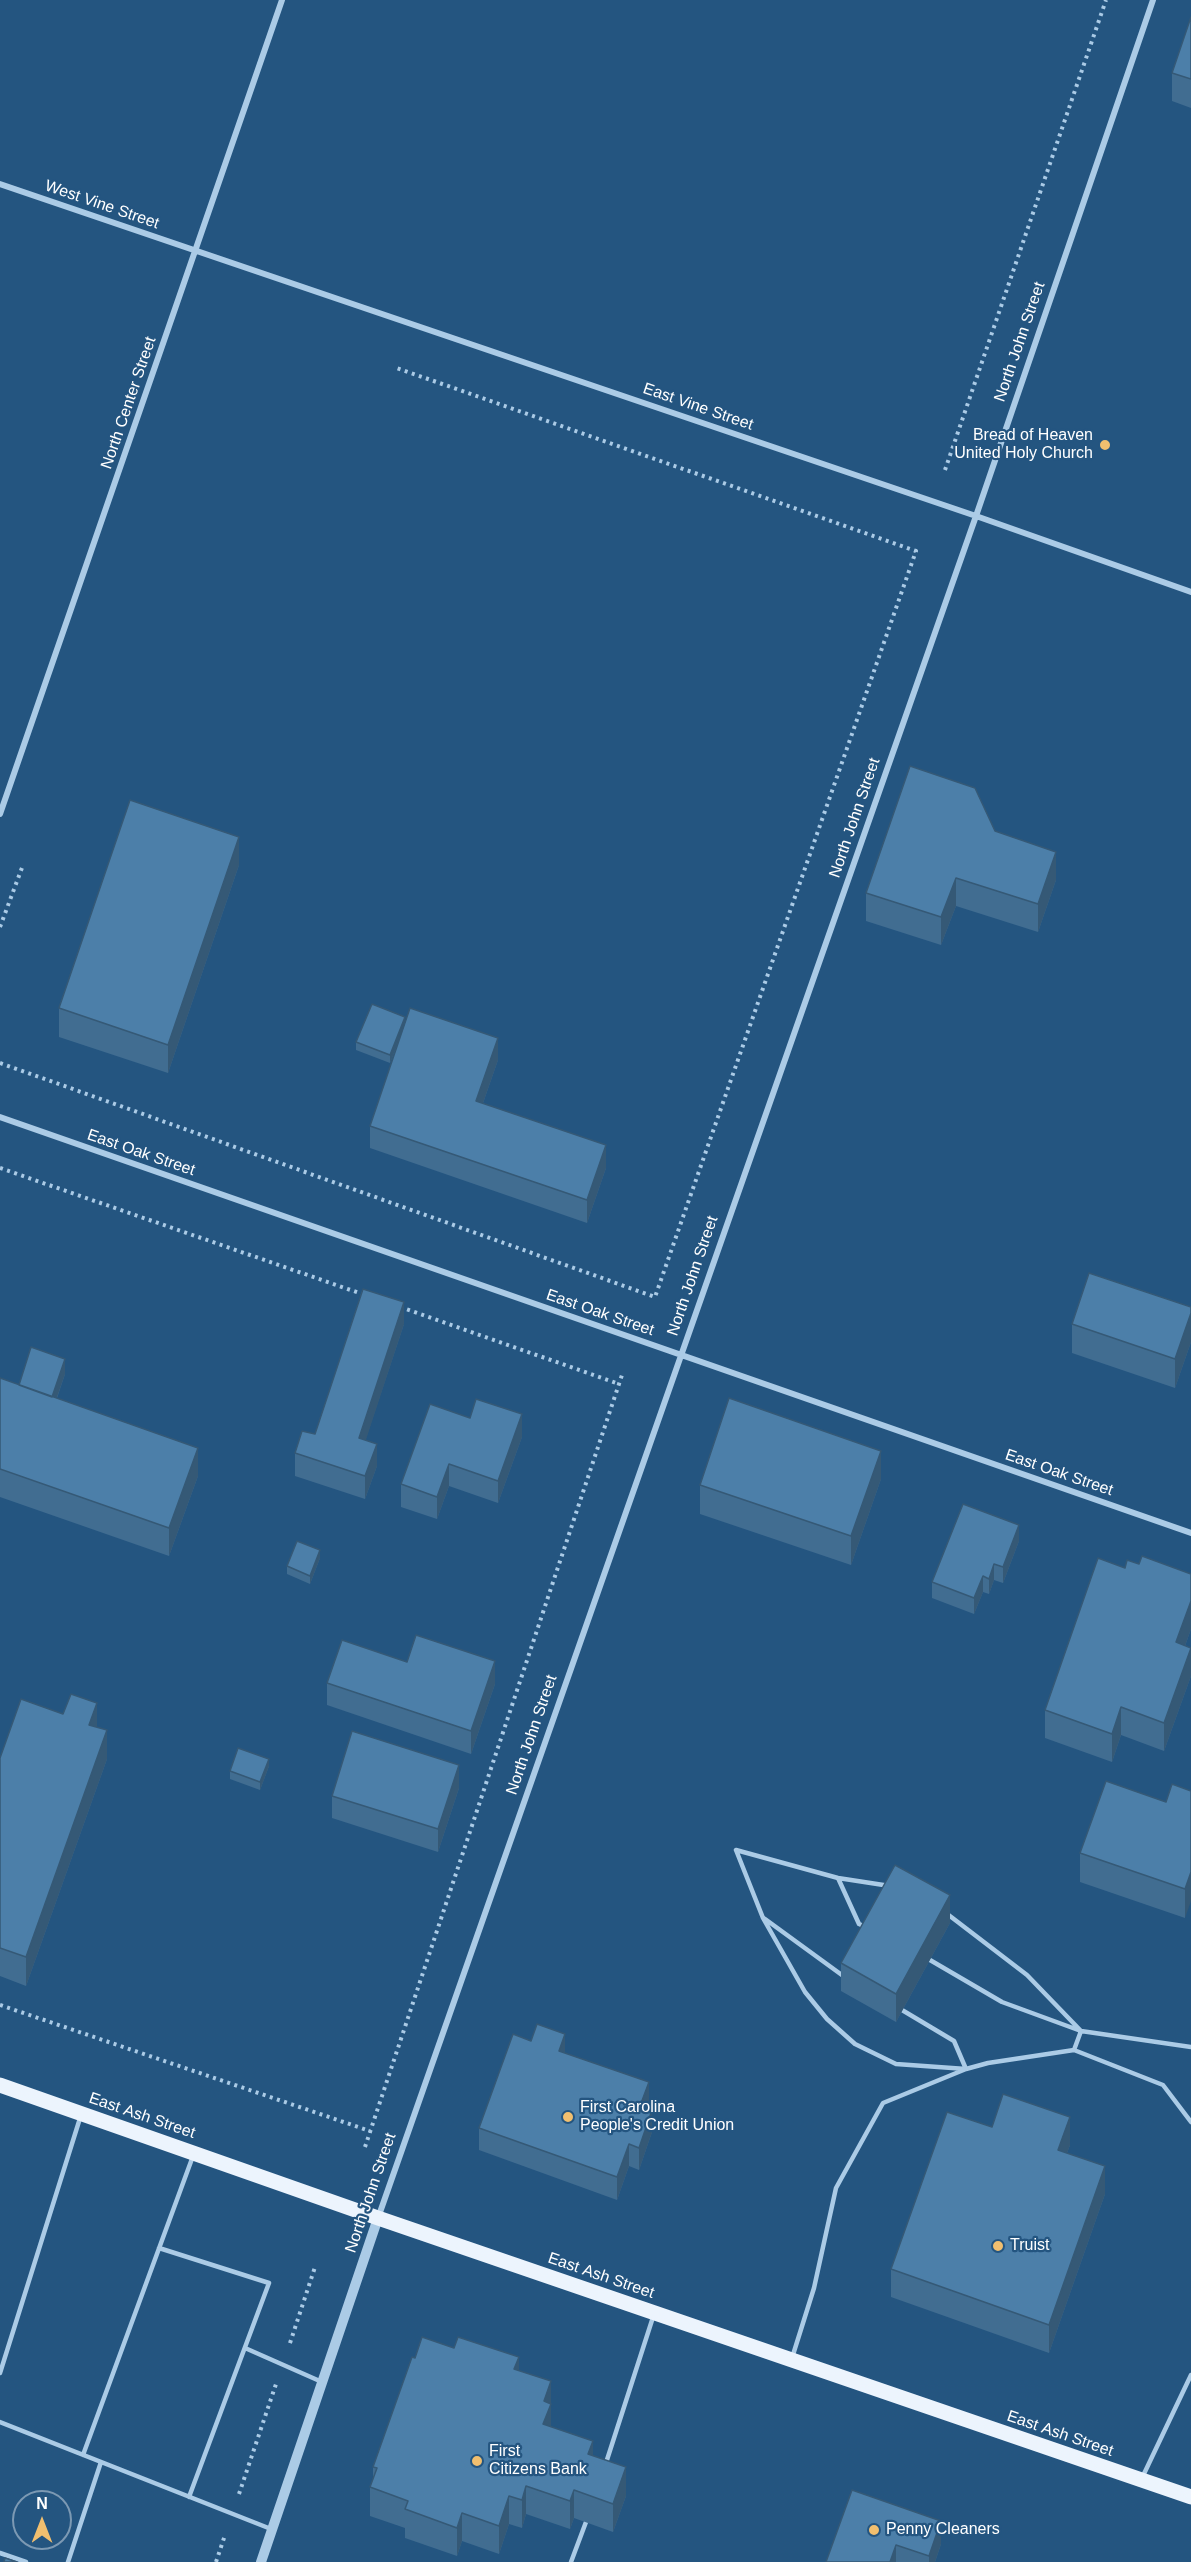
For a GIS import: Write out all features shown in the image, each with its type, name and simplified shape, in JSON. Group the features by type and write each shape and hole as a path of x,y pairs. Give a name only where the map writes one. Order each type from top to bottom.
{"main road":[{"name":"East Ash Street","path":"0,2085 378,2218 1191,2497"}],"street":[{"name":"North Center Street","path":"0,814 282,0"},
{"name":"North John Street","path":"261,2562 378,2218 976,516 1154,0"},
{"name":"West Vine Street","path":"0,184 195,251"},
{"name":"East Vine Street","path":"195,251 976,516 1191,592"},
{"name":"East Oak Street","path":"0,1117 681,1357 1191,1533"}],"lane":[{"path":"894,1887 838,1878 736,1850 763,1918 805,1992 827,2019 855,2044 896,2064 966,2069"},
{"path":"838,1878 860,1924 874,1931"},
{"path":"942,1910 1027,1975 1081,2031"},
{"path":"763,1918 848,1980"},
{"path":"930,1960 1002,2002 1081,2031 1191,2047"},
{"path":"902,2010 954,2041 966,2069"},
{"path":"1074,2050 1081,2031"},
{"path":"792,2361 814,2288 836,2188 883,2103 966,2069 1074,2050 1163,2085 1191,2122"},
{"path":"0,2373 81,2114"},
{"path":"83,2455 193,2154"},
{"path":"159,2248 269,2283 189,2497"},
{"path":"602,2476 654,2313"},
{"path":"245,2348 322,2382"},
{"path":"1141,2480 1191,2375"},
{"path":"0,2422 271,2529"},
{"path":"68,2562 101,2462"},
{"path":"572,2562 586,2522"},
{"path":"0,2553 26,2562"}],"path":[{"path":"945,470 1106,0"},
{"path":"0,1063 655,1297 916,551 394,367"},
{"path":"0,927 23,865"},
{"path":"0,1168 371,1297"},
{"path":"394,1305 619,1384"},
{"path":"365,2147 622,1375"},
{"path":"0,2005 370,2131"},
{"path":"216,2562 315,2267"}],"building":[{"path":"1191,17 1191,79 1172,73"},
{"path":"910,766 975,788 995,831 1056,852 1038,904 956,878 941,917 866,893"},
{"path":"130,800 239,837 168,1045 59,1008"},
{"path":"372,1004 405,1017 390,1055 356,1042"},
{"path":"410,1008 498,1038 476,1101 606,1145 587,1200 370,1126"},
{"path":"1089,1273 1191,1307 1175,1359 1072,1324"},
{"path":"363,1289 404,1302 359,1438 377,1444 365,1476 295,1453 302,1431 315,1434"},
{"path":"31,1347 65,1359 52,1397 19,1385"},
{"path":"0,1378 198,1448 169,1528 0,1469"},
{"path":"729,1398 881,1451 851,1536 700,1485"},
{"path":"476,1399 522,1414 498,1481 449,1464 437,1497 401,1484 430,1404 470,1418"},
{"path":"963,1504 1019,1525 1003,1567 994,1564 989,1579 983,1576 974,1598 932,1582"},
{"path":"297,1541 320,1550 310,1576 287,1566"},
{"path":"1142,1556 1191,1574 1191,1601 1176,1642 1191,1648 1164,1723 1121,1707 1112,1734 1045,1710 1098,1558 1125,1568 1127,1560 1139,1564"},
{"path":"416,1635 495,1661 471,1731 327,1683 342,1640 407,1662"},
{"path":"71,1694 97,1703 89,1725 107,1730 26,1957 0,1948 0,1758 21,1699 63,1714"},
{"path":"352,1731 459,1765 438,1829 332,1796"},
{"path":"238,1748 269,1759 260,1782 230,1771"},
{"path":"1106,1781 1166,1802 1172,1784 1191,1791 1191,1872 1185,1889 1080,1853"},
{"path":"895,1865 950,1895 896,1994 841,1963"},
{"name":"First Carolina People's Credit Union","path":"537,2024 565,2034 559,2051 649,2082 640,2106 652,2110 639,2148 629,2144 617,2177 479,2128 513,2034 531,2041"},
{"name":"Truist","path":"1003,2094 1070,2117 1058,2150 1105,2166 1049,2325 891,2269 947,2112 992,2127"},
{"name":"First Citizens Bank","path":"422,2337 454,2348 458,2337 519,2357 514,2369 551,2381 544,2401 551,2404 543,2424 593,2441 588,2454 626,2467 613,2504 574,2490 570,2501 526,2486 522,2500 509,2496 499,2526 462,2513 457,2528 405,2509 408,2501 370,2487 377,2468 373,2467 412,2357 415,2358"},
{"path":"852,2490 941,2521 929,2556 896,2545 890,2562 826,2562"},
{"path":"5,2558 17,2562 4,2562"}],"place":[{"name":"Bread of Heaven United Holy Church","path":"1105,445"},
{"name":"First Carolina People's Credit Union","path":"568,2117"},
{"name":"Truist","path":"998,2246"},
{"name":"First Citizens Bank","path":"477,2461"},
{"name":"Penny Cleaners","path":"874,2530"}]}
